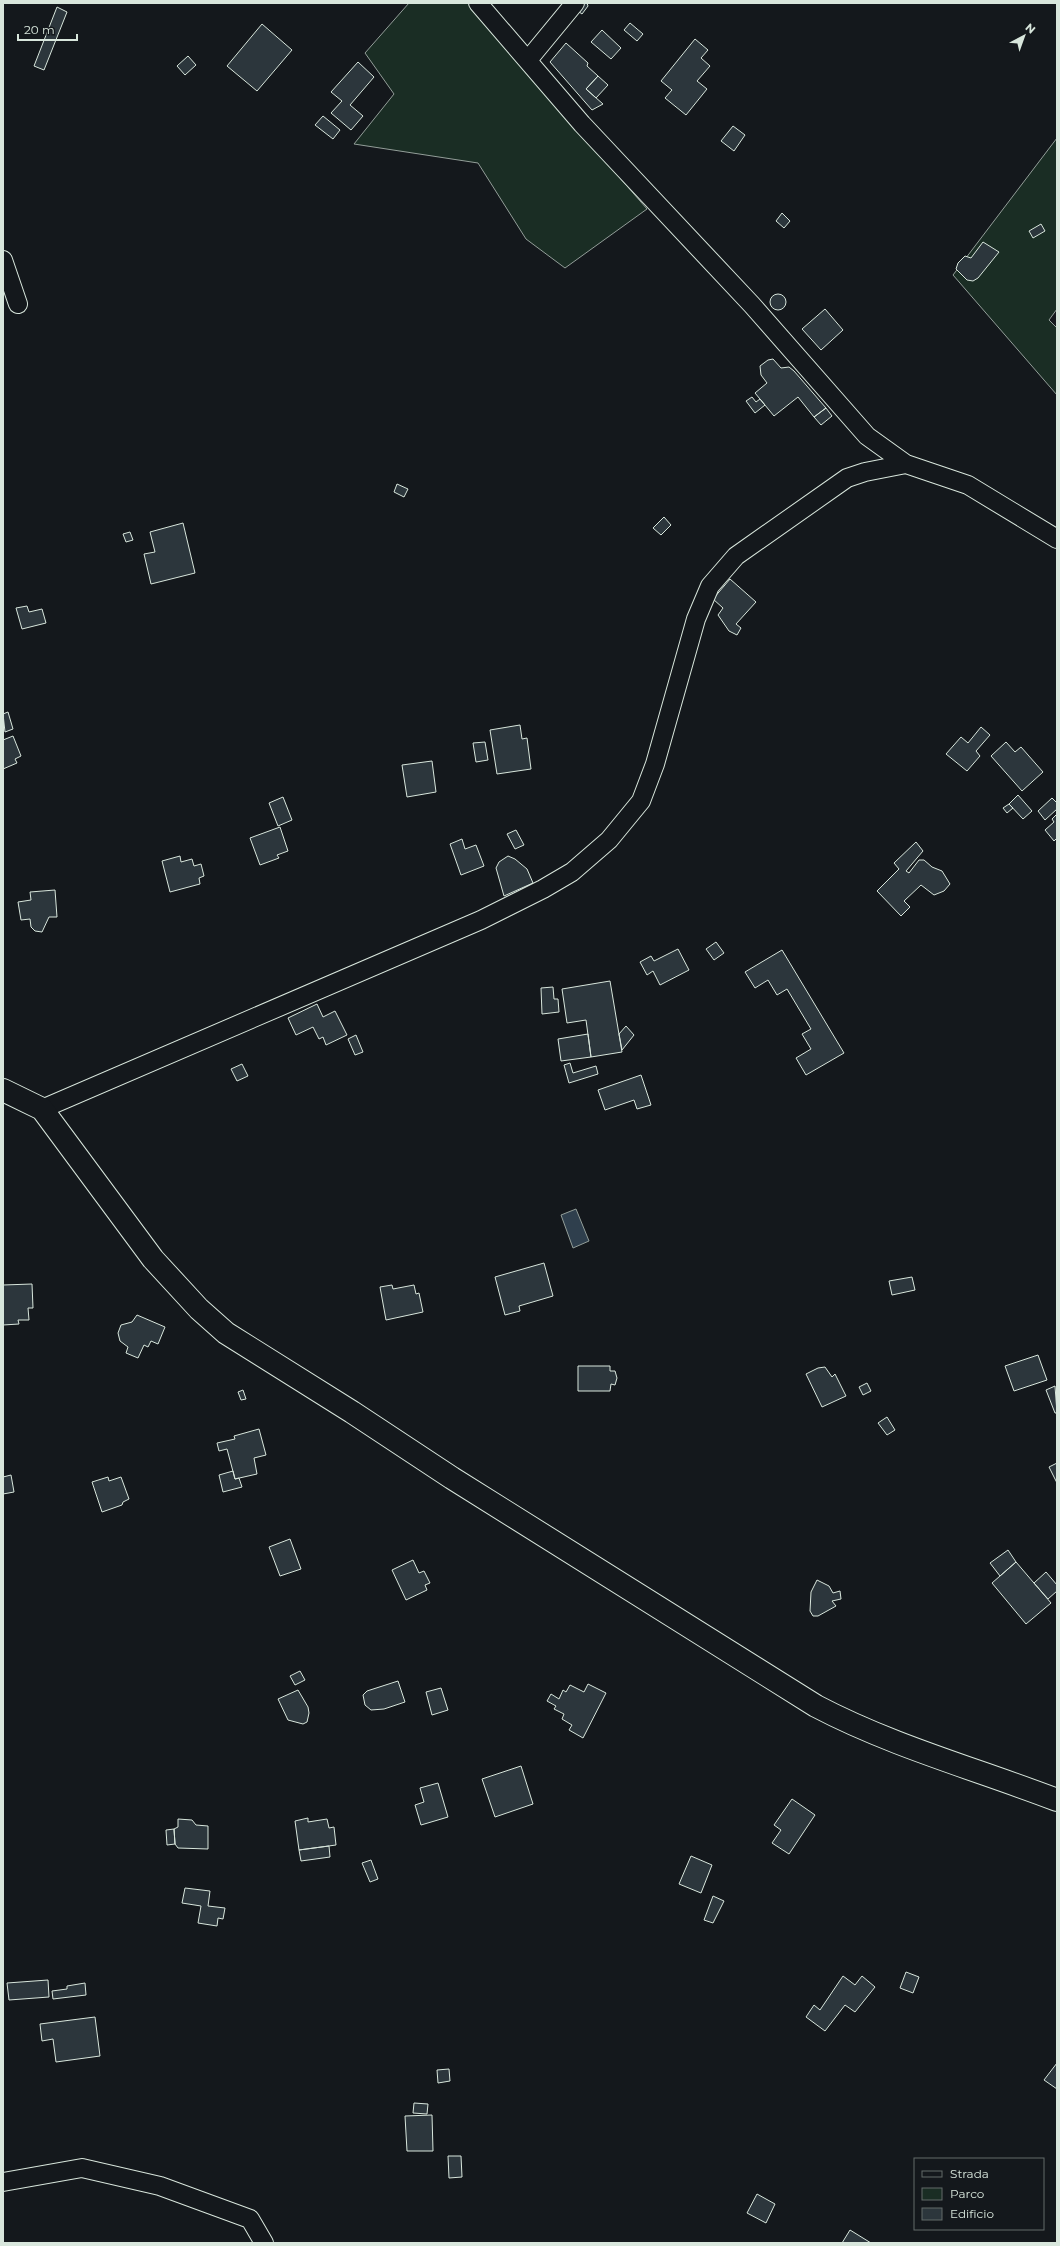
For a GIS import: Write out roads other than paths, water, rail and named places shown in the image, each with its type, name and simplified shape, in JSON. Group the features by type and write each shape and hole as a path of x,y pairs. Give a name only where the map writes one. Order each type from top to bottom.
{"main road":[{"path":"3,1090 42,1109 154,1259 199,1309 226,1333 352,1412 452,1478 816,1706 852,1724 893,1741 1057,1800"}],"street":[{"path":"478,3 582,124 752,305 867,436 906,464 968,485 1057,539"},
{"path":"528,60 575,3"},
{"path":"3,260 18,304"},
{"path":"42,1109 481,920 543,890 572,872 609,840 641,801 655,764 696,619 710,586 736,556 847,478 865,472 906,464"},
{"path":"3,2182 82,2168 89,2169 160,2186 250,2219 264,2243"}],"water":[{"path":"576,1209 589,1241 573,1248 561,1215"}]}
